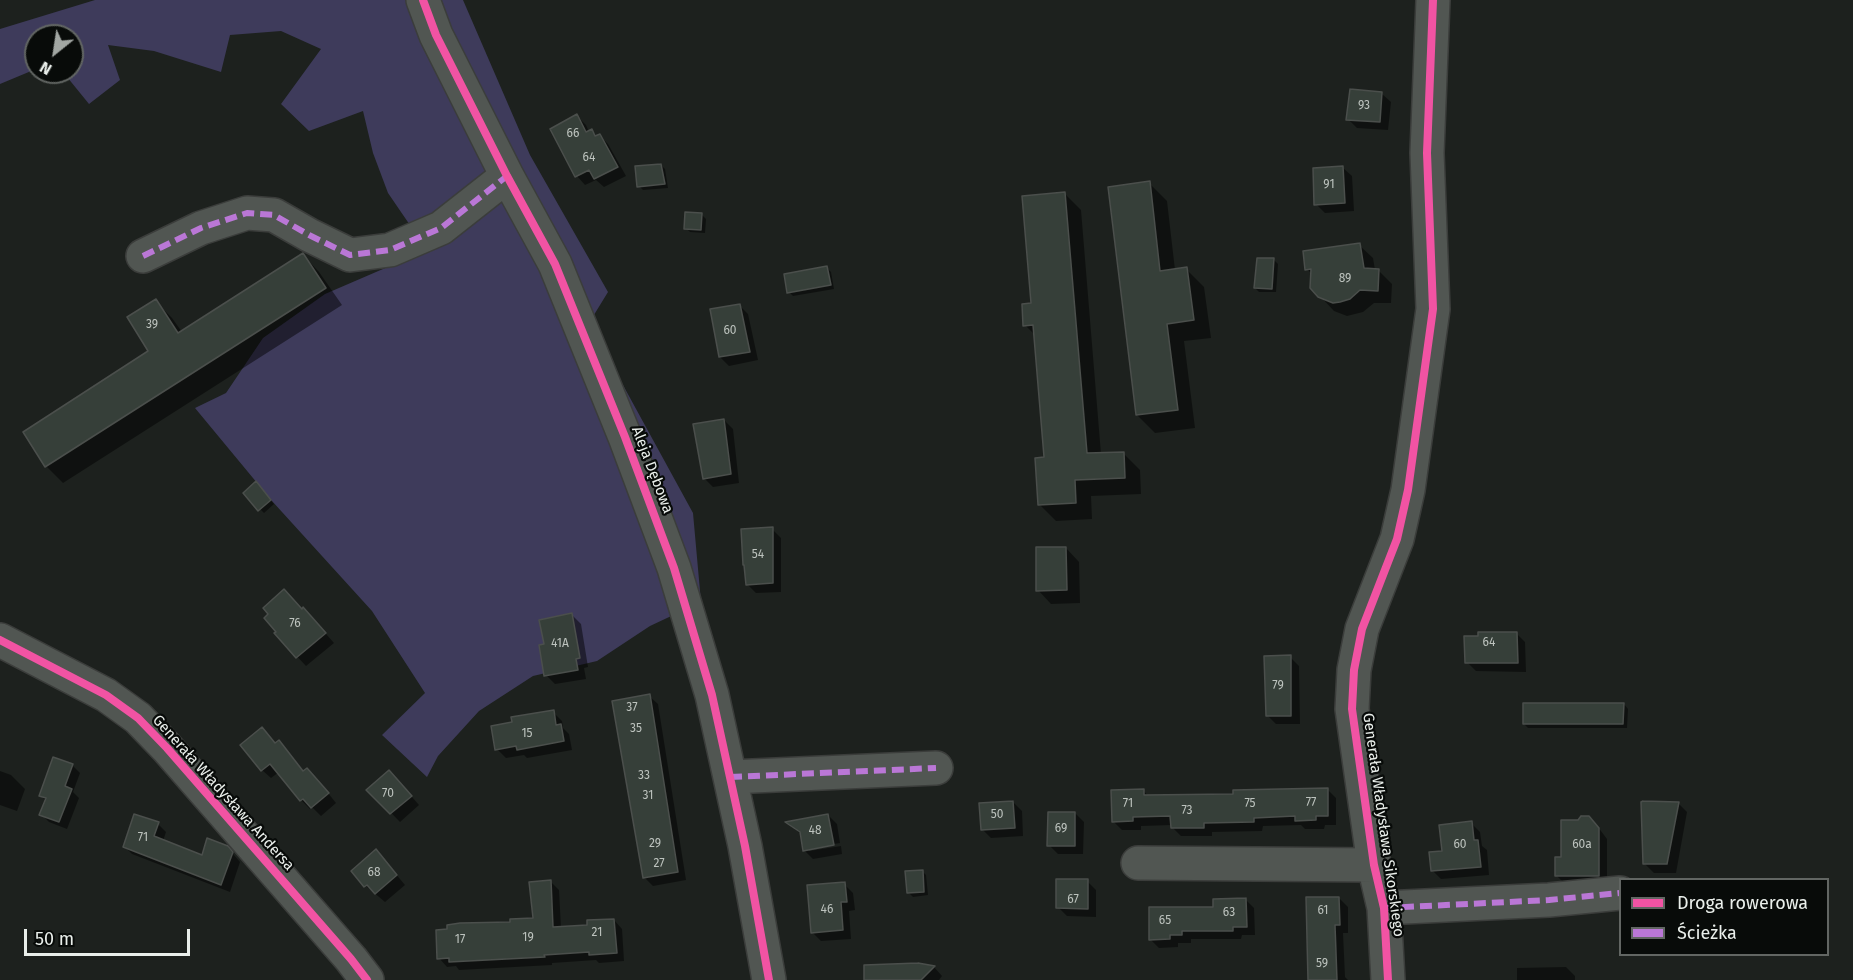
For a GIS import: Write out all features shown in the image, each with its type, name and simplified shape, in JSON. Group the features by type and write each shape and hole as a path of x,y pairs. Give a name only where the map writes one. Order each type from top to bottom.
{"street":[{"name":"Aleja Dębowa","path":"423,0 436,35 507,176 555,264 625,437 674,568 712,695 745,846 769,980"},
{"name":"Generała Władysława Sikorskiego","path":"1388,980 1384,908 1374,865 1352,709 1354,670 1362,629 1397,539 1408,490 1433,309 1427,153 1432,0"},
{"path":"143,256 201,228 247,213 274,215 350,255 390,250 441,228 507,176"},
{"name":"Generała Władysława Andersa","path":"0,640 106,695 138,717 367,980"},
{"path":"730,777 936,768"},
{"path":"1138,863 1374,865"},
{"path":"1384,908 1549,900 1619,893"}],"shaded area":[{"path":"95,0 463,0 530,155 608,292 589,323 693,513 701,602 650,626 597,661 533,676 479,711 438,756 427,777 382,735 425,693 372,611 272,501 195,408 226,393 263,338 325,294 427,250 388,193 373,153 363,111 309,131 281,104 321,49 281,31 230,35 221,72 154,51 108,45 120,80 89,104 73,84 84,84 84,24 24,24 24,74 0,84 0,29"}],"building":[{"path":"1350,89 1382,92 1380,122 1346,120"},
{"path":"577,114 586,132 592,129 595,136 600,134 618,167 594,179 589,170 575,177 550,129"},
{"path":"661,164 665,184 637,187 635,166"},
{"path":"1343,166 1345,203 1314,205 1313,168"},
{"path":"1150,181 1160,271 1187,267 1194,320 1167,324 1178,410 1136,415 1108,187"},
{"path":"1065,192 1087,453 1124,452 1125,478 1075,480 1076,503 1038,505 1035,458 1044,457 1033,325 1023,326 1022,304 1031,303 1022,196"},
{"path":"685,212 702,213 701,230 684,229"},
{"path":"1360,243 1364,268 1379,269 1378,291 1360,290 1350,299 1333,303 1318,297 1310,288 1311,269 1305,270 1303,251"},
{"path":"303,253 326,288 45,467 23,432 148,351 127,317 156,299 178,333"},
{"path":"1257,258 1274,258 1272,289 1254,288"},
{"path":"827,266 831,285 787,293 784,274"},
{"path":"740,304 750,352 719,357 710,309"},
{"path":"724,419 731,474 703,479 693,424"},
{"path":"256,481 271,500 258,511 243,493"},
{"path":"773,527 773,583 746,585 741,529"},
{"path":"1036,547 1066,547 1067,590 1036,591"},
{"path":"284,589 326,633 296,658 264,618 268,614 263,608"},
{"path":"572,613 580,658 576,659 578,670 544,676 539,645 544,644 539,620"},
{"path":"1478,632 1517,632 1518,663 1465,663 1464,636 1478,636"},
{"path":"1291,655 1291,716 1266,716 1264,656"},
{"path":"650,694 678,872 643,878 612,701"},
{"path":"1523,703 1624,703 1623,724 1523,724"},
{"path":"554,710 556,725 561,724 564,741 517,750 516,746 495,750 491,726 512,722 511,717"},
{"path":"262,727 275,743 279,740 303,771 307,768 329,793 311,808 303,799 300,801 270,764 261,771 240,745"},
{"path":"53,757 73,764 65,786 72,789 59,822 39,815 46,798 39,796"},
{"path":"389,770 412,796 390,814 366,790"},
{"path":"1328,788 1328,816 1316,816 1316,820 1295,821 1295,816 1254,818 1254,822 1204,823 1204,828 1171,828 1170,816 1133,817 1133,821 1112,822 1111,790 1144,789 1144,795 1233,794 1233,790"},
{"path":"1013,801 1015,828 981,830 979,803"},
{"path":"1641,802 1679,802 1667,864 1643,864"},
{"path":"1048,812 1075,812 1075,846 1047,846"},
{"path":"134,814 159,822 154,836 202,855 207,838 228,846 233,852 221,885 123,847"},
{"path":"828,814 834,845 803,851 800,832 785,822"},
{"path":"1581,816 1589,816 1599,828 1599,876 1555,876 1555,857 1561,857 1561,820 1578,820"},
{"path":"1472,821 1474,840 1478,840 1481,867 1431,871 1429,852 1442,851 1439,825"},
{"path":"376,849 397,875 375,894 367,885 364,887 351,871"},
{"path":"923,870 924,892 907,893 905,871"},
{"path":"1056,879 1088,879 1088,909 1056,908"},
{"path":"551,880 553,927 587,925 587,920 614,919 617,953 589,955 589,952 544,955 545,957 449,962 449,958 437,959 436,930 447,929 447,925 460,923 510,922 510,919 533,918 529,882"},
{"path":"845,882 847,902 841,902 843,930 811,933 807,885"},
{"path":"1306,897 1339,897 1340,925 1335,925 1337,980 1308,980"},
{"path":"1246,898 1247,927 1233,927 1233,931 1182,931 1182,935 1170,935 1170,939 1149,940 1149,907 1213,907 1213,899"},
{"path":"918,963 935,966 921,980 864,980 864,965"}],"marked path":[{"path":"143,256 201,228 247,213 274,215 350,255 390,250 441,228 507,176"},
{"path":"730,777 936,768"},
{"path":"1384,908 1549,900 1619,893"}],"cycle path":[{"path":"423,0 436,35 507,176 555,264 625,437 674,568 712,695 745,846 769,980"},
{"path":"1388,980 1384,908 1374,865 1352,709 1354,670 1362,629 1397,539 1408,490 1433,309 1427,153 1433,0"},
{"path":"0,640 106,695 138,718 167,748 367,980"}]}
